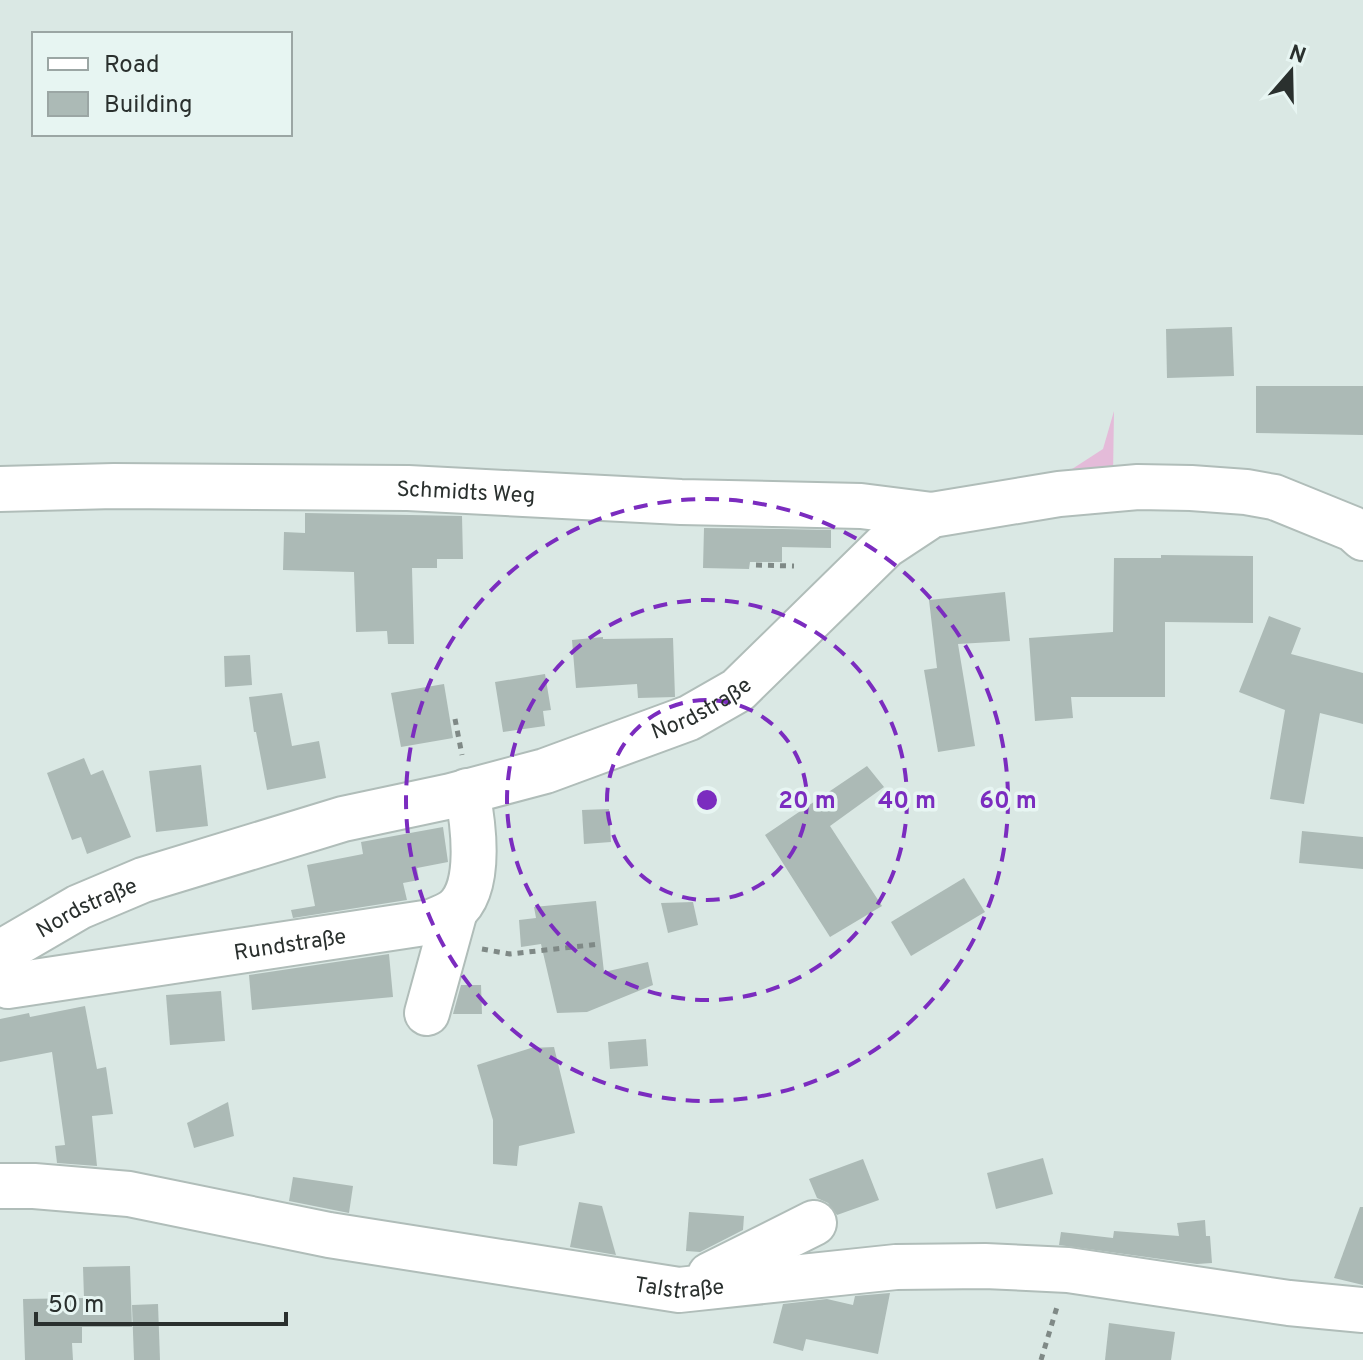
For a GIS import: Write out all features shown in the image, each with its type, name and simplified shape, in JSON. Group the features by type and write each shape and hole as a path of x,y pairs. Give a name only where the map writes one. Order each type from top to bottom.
{"street":[{"name":"Schmidts Weg","path":"0,489 114,486 408,488 681,502 861,506 932,515"},
{"name":"Nordstraße","path":"0,953 79,907 143,880 343,819 465,776 545,771 713,707 738,690 885,546 932,515 1059,494 1138,487 1191,488 1274,497 1353,529 1363,538"},
{"path":"427,1013 452,924 467,890 475,841 465,776"},
{"name":"Rundstraße","path":"0,982 8,986 431,922 452,924"},
{"name":"Talstraße","path":"0,1186 129,1194 329,1235 679,1290 896,1267 985,1266 1068,1270 1289,1303 1363,1310"},
{"path":"679,1290 814,1223"}],"path":[{"path":"756,565 794,566"},
{"path":"455,719 465,776"},
{"path":"452,924 478,948 510,954 600,944"},
{"path":"1041,1360 1068,1270"}],"shaded area":[{"path":"1114,411 1113,476 1020,485 1069,471 1103,449"}],"building":[{"path":"1232,327 1234,376 1167,378 1166,329"},
{"path":"1256,386 1363,386 1363,435 1256,433"},
{"path":"305,513 462,516 463,559 437,559 437,568 412,568 414,644 388,644 387,631 356,632 354,572 283,570 284,532 305,533"},
{"path":"704,528 782,529 782,562 750,562 749,569 703,568"},
{"path":"782,529 831,530 831,548 782,547"},
{"path":"1161,555 1253,556 1253,623 1165,622 1165,697 1071,697 1073,718 1035,721 1029,638 1113,632 1114,558 1161,558"},
{"path":"1005,592 1010,641 958,644 975,746 938,752 924,670 937,668 929,600"},
{"path":"1269,616 1301,628 1291,654 1363,673 1363,724 1320,713 1304,804 1270,799 1285,710 1239,692"},
{"path":"673,638 675,697 638,698 637,684 576,688 572,640"},
{"path":"250,655 252,685 225,687 224,656"},
{"path":"545,674 551,710 543,711 545,726 503,732 495,682"},
{"path":"444,684 453,738 401,747 391,693"},
{"path":"282,693 292,746 319,741 326,778 267,790 249,697"},
{"path":"84,758 91,775 103,770 131,837 87,854 81,837 72,840 47,773"},
{"path":"201,765 208,826 156,832 149,771"},
{"path":"867,766 884,787 830,826 882,906 830,937 765,835"},
{"path":"609,809 611,842 584,844 582,810"},
{"path":"443,827 448,862 417,868 419,880 403,883 407,900 293,918 291,910 315,906 307,865 363,854 361,842"},
{"path":"1302,831 1363,837 1363,869 1299,863"},
{"path":"964,878 985,912 911,956 891,922"},
{"path":"596,901 604,972 648,962 653,985 587,1012 557,1013 541,944 521,947 519,920 536,918 534,907"},
{"path":"693,902 698,925 668,933 661,903"},
{"path":"389,954 393,997 252,1010 249,975"},
{"path":"461,985 481,985 482,1014 453,1014"},
{"path":"221,991 225,1041 170,1045 166,995"},
{"path":"85,1006 97,1069 106,1067 113,1114 92,1116 97,1166 57,1163 55,1146 65,1145 52,1052 0,1062 0,1019 29,1013 30,1017"},
{"path":"646,1039 648,1066 610,1069 608,1042"},
{"path":"554,1047 575,1133 519,1146 517,1166 493,1164 493,1120 477,1065 531,1048"},
{"path":"228,1102 234,1136 194,1148 187,1123"},
{"path":"1043,1158 1053,1194 996,1209 987,1173"},
{"path":"863,1159 879,1200 837,1215 828,1203 817,1198 809,1179"},
{"path":"293,1177 353,1186 349,1213 289,1201"},
{"path":"579,1202 602,1206 616,1255 570,1247"},
{"path":"1360,1207 1363,1207 1363,1285 1334,1278"},
{"path":"689,1212 744,1216 743,1230 700,1252 686,1251"},
{"path":"1205,1220 1212,1263 1197,1264 1059,1245 1061,1232 1113,1238 1114,1231 1179,1236 1177,1223"},
{"path":"130,1266 132,1327 82,1327 82,1343 72,1343 73,1360 25,1360 23,1299 84,1298 83,1267"},
{"path":"890,1293 878,1354 806,1339 803,1351 773,1343 783,1304 827,1299 853,1305 855,1296"},
{"path":"158,1304 160,1360 134,1360 132,1305"},
{"path":"1109,1323 1175,1332 1171,1360 1105,1360"}]}
